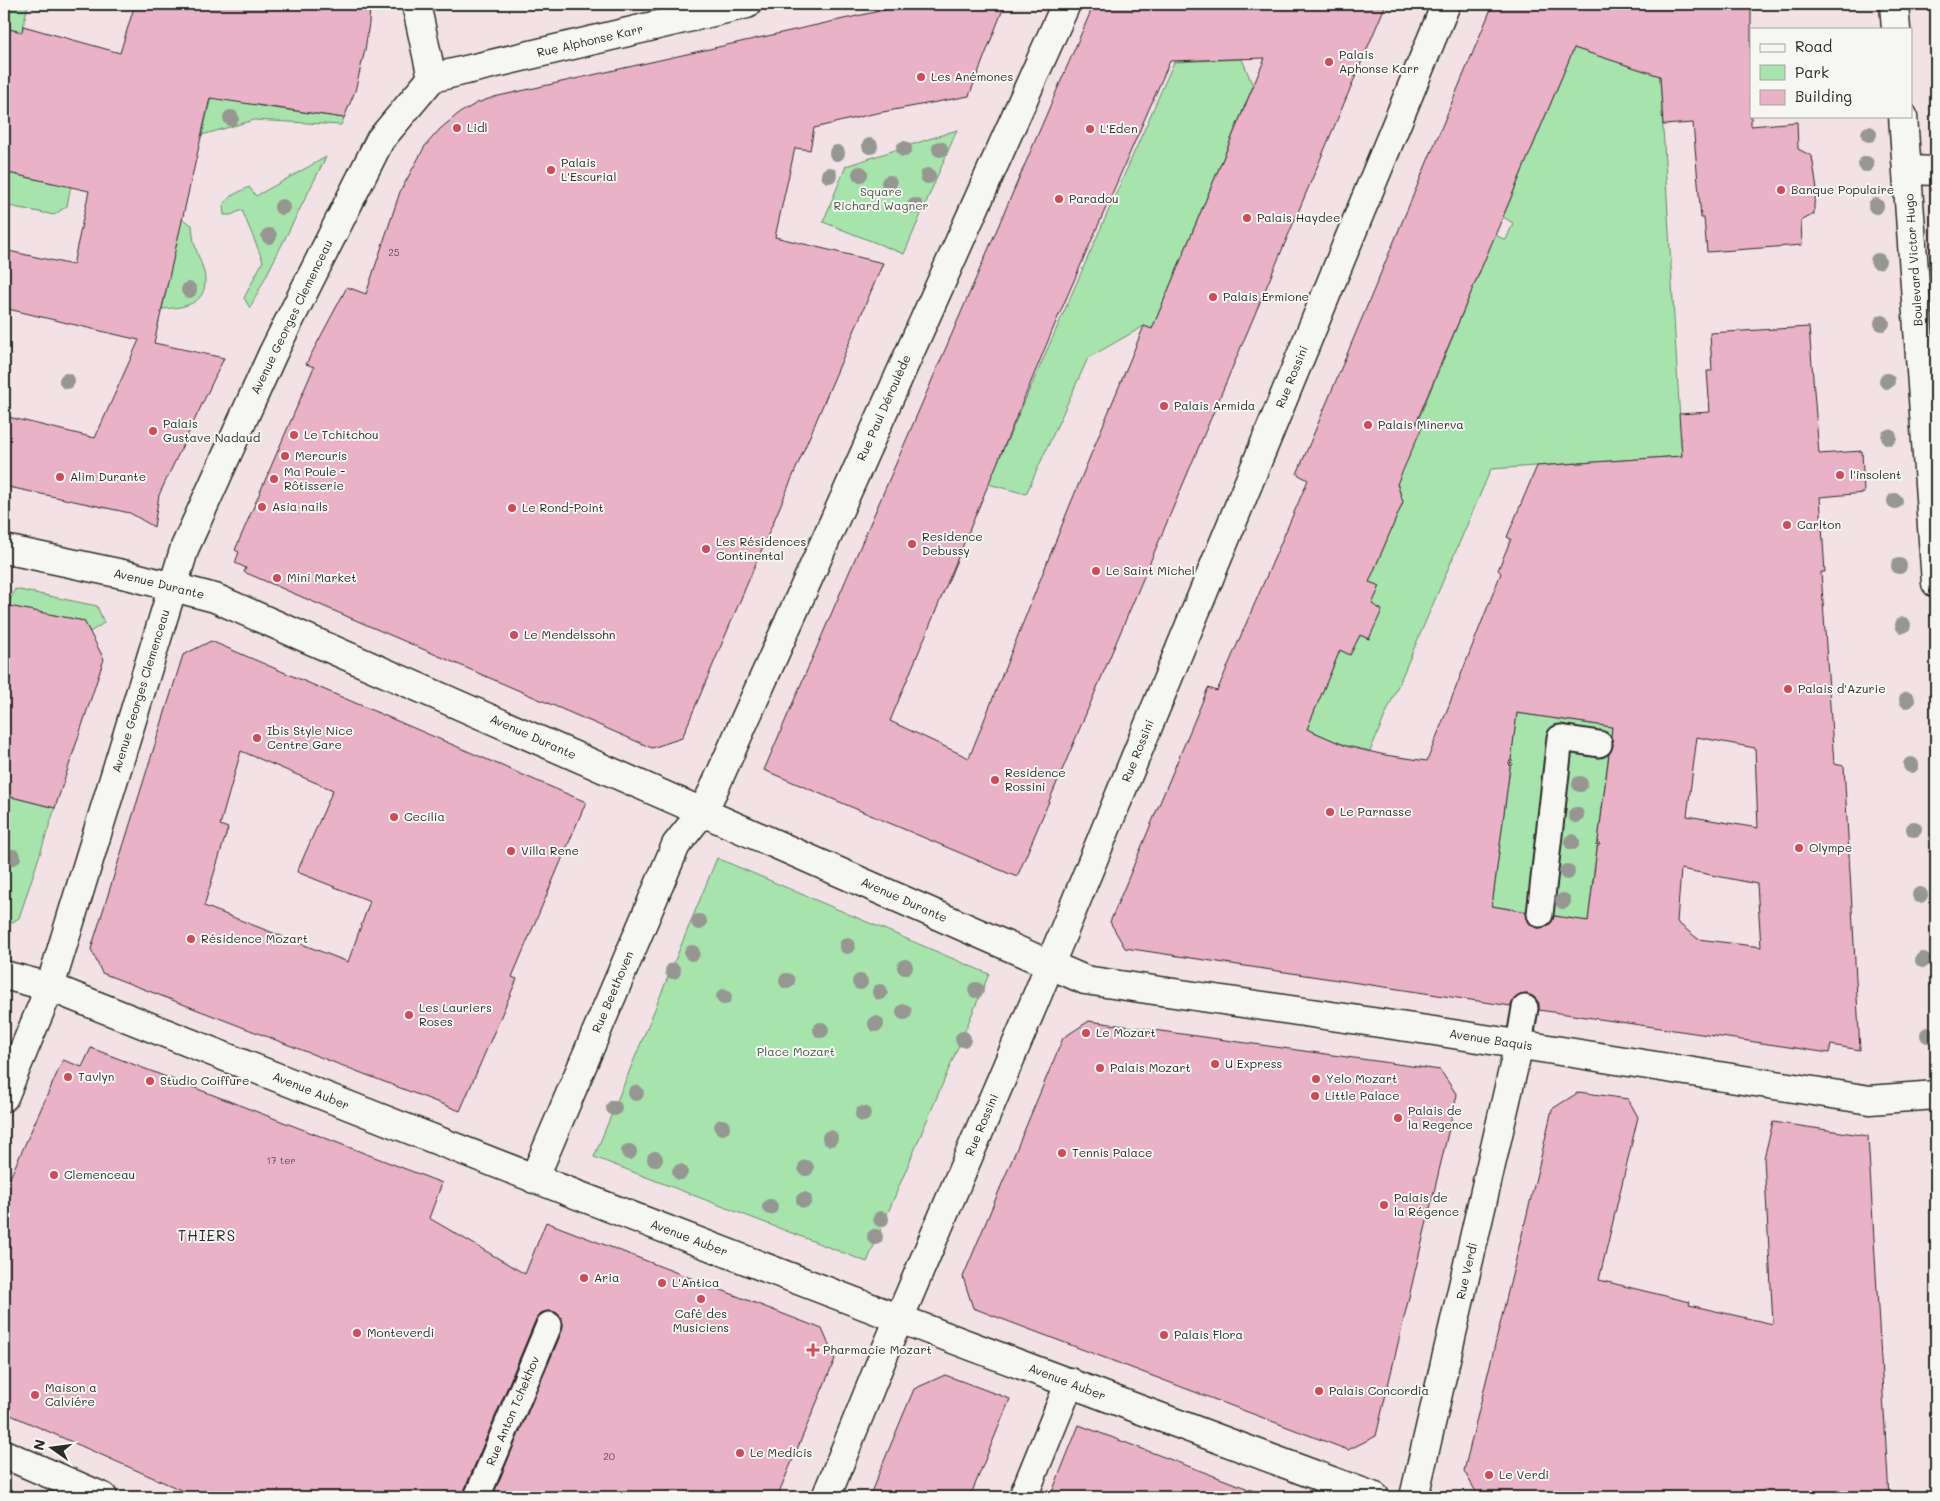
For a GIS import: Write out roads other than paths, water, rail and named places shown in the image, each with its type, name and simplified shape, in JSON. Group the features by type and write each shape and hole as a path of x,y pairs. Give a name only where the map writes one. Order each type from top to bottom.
{"street":[{"path":"416,4 432,78"},
{"name":"Rue Alphonse Karr","path":"432,78 747,4"},
{"name":"Rue Paul Déroulède","path":"703,811 1066,4"},
{"name":"Rue Rossini","path":"826,1497 1049,964 1446,4"},
{"path":"1894,4 1896,28"},
{"name":"Avenue Georges Clemenceau","path":"4,1097 50,987 184,547 273,353 380,140 432,78"},
{"name":"Boulevard Victor Hugo","path":"1903,118 1936,583"},
{"path":"1908,170 1936,171"},
{"name":"Avenue Durante","path":"4,550 127,576 215,598 1049,964"},
{"name":"Rue Beethoven","path":"534,1179 676,845 703,811"},
{"name":"Avenue Baquis","path":"1049,964 1085,980 1518,1044 1870,1100 1936,1095"},
{"name":"Avenue Auber","path":"4,975 50,987 534,1179 1375,1497"},
{"name":"Rue Verdi","path":"1414,1497 1518,1044"},
{"path":"1023,1497 1070,1382"},
{"path":"4,1454 103,1497"}],"lane":[{"path":"1540,914 1560,738 1599,744"},
{"path":"1518,1044 1525,1008"},
{"name":"Rue Anton Tchekhov","path":"477,1497 549,1325"}],"place":[{"name":"Palais Aphonse Karr","path":"1329,62"},
{"name":"Les Anémones","path":"921,77"},
{"name":"Lidl","path":"457,128"},
{"name":"L'Eden","path":"1090,129"},
{"name":"Palais L'Escurial","path":"551,170"},
{"name":"Banque Populaire","path":"1781,190"},
{"name":"Paradou","path":"1059,199"},
{"name":"Palais Haydee","path":"1247,218"},
{"name":"Palais Ermione","path":"1213,297"},
{"name":"Palais Armida","path":"1164,406"},
{"name":"Palais Minerva","path":"1368,425"},
{"name":"Palais Gustave Nadaud","path":"153,431"},
{"name":"Le Tchitchou","path":"294,435"},
{"name":"Mercuris","path":"285,456"},
{"name":"l'insolent","path":"1840,475"},
{"name":"Alim Durante","path":"60,477"},
{"name":"Ma Poule - Rôtisserie","path":"274,479"},
{"name":"Asia nails","path":"262,507"},
{"name":"Le Rond-Point","path":"512,508"},
{"name":"Carlton","path":"1787,525"},
{"name":"Residence Debussy","path":"912,544"},
{"name":"Les Résidences Continental","path":"706,549"},
{"name":"Le Saint Michel","path":"1096,571"},
{"name":"Mini Market","path":"277,578"},
{"name":"Le Mendelssohn","path":"514,635"},
{"name":"Palais d'Azurie","path":"1788,689"},
{"name":"Ibis Style Nice Centre Gare","path":"257,738"},
{"name":"Residence Rossini","path":"995,780"},
{"name":"Le Parnasse","path":"1330,812"},
{"name":"Cecilia","path":"394,817"},
{"name":"Olympe","path":"1799,848"},
{"name":"Villa Rene","path":"511,851"},
{"name":"Résidence Mozart","path":"191,939"},
{"name":"Les Lauriers Roses","path":"409,1015"},
{"name":"Le Mozart","path":"1086,1033"},
{"name":"U Express","path":"1215,1064"},
{"name":"Palais Mozart","path":"1100,1068"},
{"name":"Tavlyn","path":"68,1077"},
{"name":"Yelo Mozart","path":"1316,1079"},
{"name":"Studio Coiffure","path":"150,1081"},
{"name":"Little Palace","path":"1315,1096"},
{"name":"Palais de la Regence","path":"1398,1118"},
{"name":"Tennis Palace","path":"1062,1153"},
{"name":"Clemenceau","path":"54,1175"},
{"name":"Palais de la Régence","path":"1384,1205"},
{"name":"Aria","path":"584,1278"},
{"name":"L'Antica","path":"662,1283"},
{"name":"Café des Musiciens","path":"701,1299"},
{"name":"Monteverdi","path":"357,1333"},
{"name":"Palais Flora","path":"1164,1335"},
{"name":"Pharmacie Mozart","path":"813,1350"},
{"name":"Palais Concordia","path":"1319,1391"},
{"name":"Maison a Calviére","path":"35,1395"},
{"name":"Le Medicis","path":"740,1453"},
{"name":"Le Verdi","path":"1489,1475"}],"district":[{"name":"THIERS","path":"207,1236"}],"park label":[{"name":"Square Richard Wagner","path":"881,199"},
{"name":"Place Mozart","path":"796,1052"}]}
